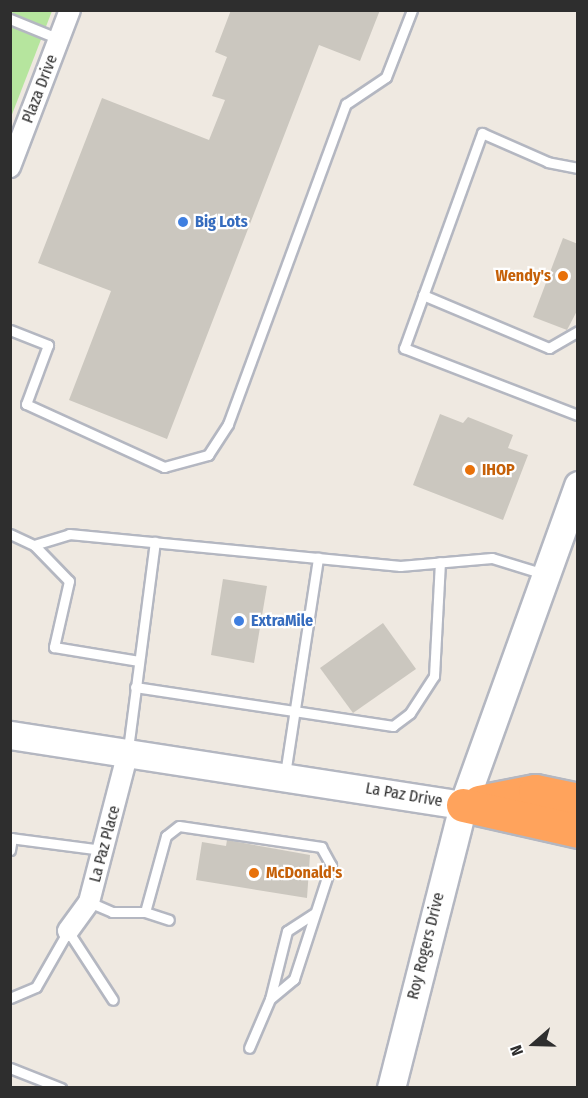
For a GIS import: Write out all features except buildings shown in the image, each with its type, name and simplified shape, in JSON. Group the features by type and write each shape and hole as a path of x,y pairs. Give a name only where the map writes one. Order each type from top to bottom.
{"highway":[{"path":"463,805 535,791 578,800"},
{"path":"463,805 578,831"}],"main road":[{"name":"La Paz Drive","path":"10,735 285,774 463,805 544,574 578,485"},
{"name":"Roy Rogers Drive","path":"391,1088 463,805"}],"street":[{"name":"Plaza Drive","path":"10,167 70,10"},
{"name":"La Paz Place","path":"68,931 89,902 105,850 128,752"}],"lane":[{"path":"10,330 48,345 26,404 164,467 208,454 228,424 346,104 386,77 412,10"},
{"path":"10,19 59,39"},
{"path":"578,168 548,162 482,133 404,348 578,415"},
{"path":"423,294 549,348 578,331"},
{"path":"10,534 34,544 69,581 54,647 138,661"},
{"path":"34,544 69,534 400,566 492,558 544,574"},
{"path":"128,752 155,542"},
{"path":"285,774 318,558"},
{"path":"135,687 393,726 410,713 434,676 440,562"},
{"path":"145,912 166,836 179,826 321,847 331,864 294,979 270,999"},
{"path":"10,850 11,838 105,850"},
{"path":"89,902 111,912 145,912 169,920"},
{"path":"249,1048 270,999 286,931 315,913"},
{"path":"10,998 36,987 68,931 113,1000"},
{"path":"10,1068 61,1088"}],"green space":[{"path":"11,11 52,11 11,117"}],"place":[{"name":"Big Lots","path":"183,222"},
{"name":"Wendy's","path":"563,276"},
{"name":"IHOP","path":"470,470"},
{"name":"ExtraMile","path":"239,621"},
{"name":"McDonald's","path":"254,873"}]}
